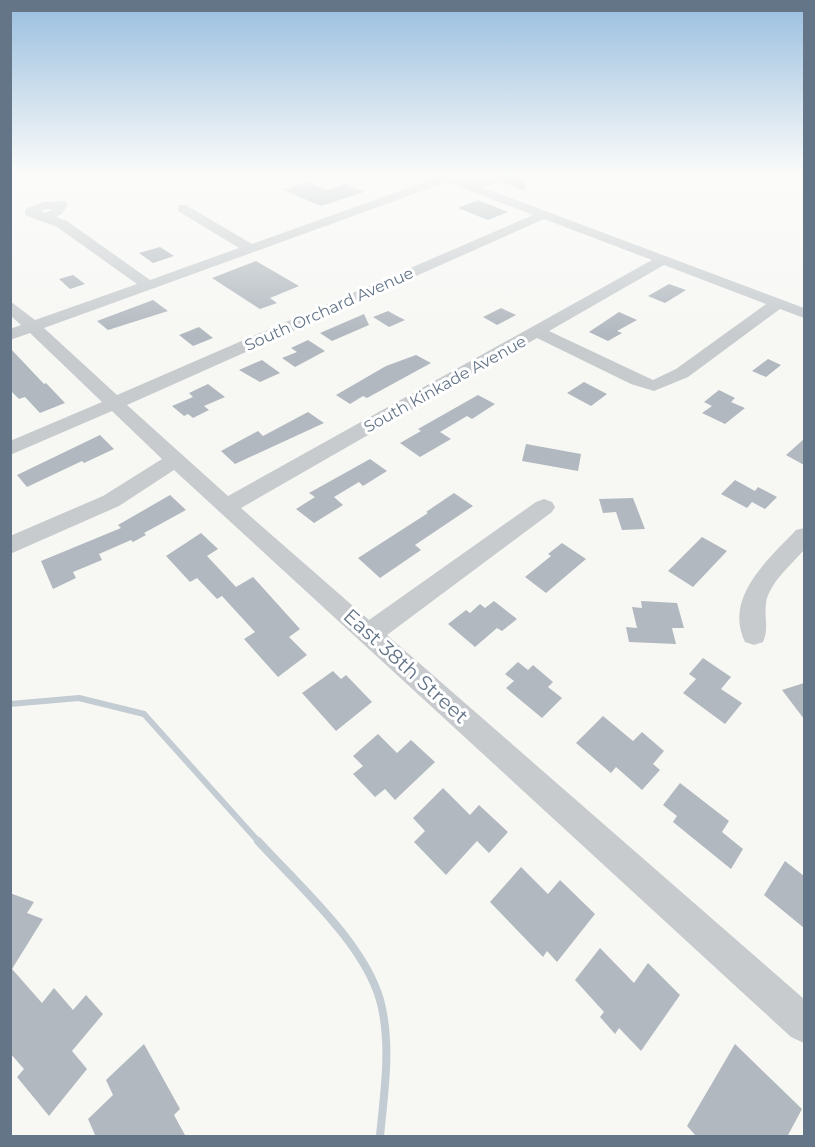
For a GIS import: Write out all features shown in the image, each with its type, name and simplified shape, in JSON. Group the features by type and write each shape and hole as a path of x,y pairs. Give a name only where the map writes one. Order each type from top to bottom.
{"street":[{"path":"67,228 148,285"},
{"path":"215,228 251,249"},
{"path":"22,331 307,228"},
{"name":"South Orchard Avenue","path":"10,449 515,228"},
{"path":"576,228 804,313"},
{"name":"South Kinkade Avenue","path":"226,507 663,260"},
{"path":"537,332 654,386 682,373 778,303"},
{"name":"East 38th Street","path":"10,306 22,331 115,404 226,507 370,633 804,1024"},
{"path":"10,546 111,501 175,460"},
{"path":"370,633 544,507"},
{"path":"754,634 753,603 763,581 804,536"}],"building":[{"path":"160,247 174,256 153,263 139,253"},
{"path":"256,261 299,286 270,298 277,303 260,309 212,278"},
{"path":"73,275 85,284 70,289 59,279"},
{"path":"669,284 686,290 665,303 648,296"},
{"path":"153,300 168,311 108,330 97,321"},
{"path":"501,308 516,315 497,325 483,317"},
{"path":"388,311 405,320 389,327 373,317"},
{"path":"619,312 637,320 617,331 622,333 608,341 589,332"},
{"path":"364,314 369,325 332,341 320,333"},
{"path":"199,327 213,338 193,346 179,335"},
{"path":"308,340 325,351 295,367 282,358 297,352 291,348"},
{"path":"10,348 65,403 40,413 25,397 19,399 10,390"},
{"path":"416,355 431,363 367,398 363,396 350,404 336,395 386,366"},
{"path":"768,359 781,365 766,377 752,371"},
{"path":"262,360 280,373 260,382 239,370"},
{"path":"584,382 607,394 591,406 567,393"},
{"path":"208,384 225,397 204,406 209,410 193,418 188,414 184,416 172,406 193,397 189,393"},
{"path":"719,390 735,398 731,402 745,408 725,424 702,413 712,406 704,402"},
{"path":"478,395 495,404 472,419 467,416 440,432 451,439 420,457 400,443 421,431 418,429"},
{"path":"308,412 324,423 235,464 221,451 258,431 263,436"},
{"path":"100,435 114,449 84,463 82,461 27,487 17,475"},
{"path":"804,439 804,465 786,455"},
{"path":"526,444 581,454 578,471 522,461"},
{"path":"370,459 387,471 363,486 359,482 334,497 343,505 314,523 296,509 315,497 309,493"},
{"path":"735,480 755,491 758,487 777,497 765,509 752,502 747,508 721,494"},
{"path":"454,493 473,506 415,545 421,550 380,578 358,558 428,513 426,512"},
{"path":"170,495 186,510 144,533 146,535 133,542 131,540 99,554 102,560 73,572 76,578 53,589 41,561 121,528 118,525"},
{"path":"633,498 645,529 622,530 616,512 603,513 599,499"},
{"path":"201,533 218,549 207,556 236,587 253,577 300,629 289,637 307,655 278,677 244,639 255,632 222,596 217,599 197,578 190,582 166,556"},
{"path":"702,537 727,551 693,587 668,571"},
{"path":"562,543 586,559 546,593 525,577 551,556 548,554"},
{"path":"494,601 517,619 502,631 497,628 475,647 448,624 466,610 470,613 480,604 485,608"},
{"path":"641,601 677,603 684,628 672,628 676,644 629,642 626,627 637,628 632,607 642,608"},
{"path":"703,658 731,677 721,689 742,703 725,724 683,693 696,679 689,674"},
{"path":"518,662 528,670 533,665 553,682 548,687 562,698 542,718 506,688 514,681 505,674"},
{"path":"333,671 341,679 346,675 372,702 336,731 302,693"},
{"path":"804,683 804,719 782,690"},
{"path":"603,716 633,741 642,732 664,751 653,764 660,770 642,790 616,767 611,773 576,743"},
{"path":"378,734 397,753 411,740 435,762 395,800 385,789 375,797 353,774 363,766 353,756"},
{"path":"680,783 729,821 722,832 743,849 731,869 673,822 677,816 663,805"},
{"path":"443,788 470,815 479,805 508,832 489,853 477,841 446,875 414,842 425,831 413,818"},
{"path":"785,861 804,876 804,928 764,895"},
{"path":"521,867 548,894 560,880 595,914 557,962 547,951 543,957 490,902"},
{"path":"10,893 34,902 27,913 43,919 12,969 42,1003 54,988 73,1010 86,995 103,1014 72,1051 87,1069 49,1116 17,1077 24,1069 10,1053"},
{"path":"600,948 634,983 648,963 680,995 641,1051 619,1028 615,1034 600,1017 604,1012 575,980"},
{"path":"144,1044 180,1109 174,1115 186,1137 96,1137 88,1119 113,1095 106,1080"},
{"path":"735,1044 802,1109 787,1137 697,1137 687,1126"}],"waterway":[{"path":"10,704 79,698 144,714 259,842"},
{"path":"258,841 331,919 363,963 375,985 382,1008 386,1040 386,1072 380,1136"}]}
